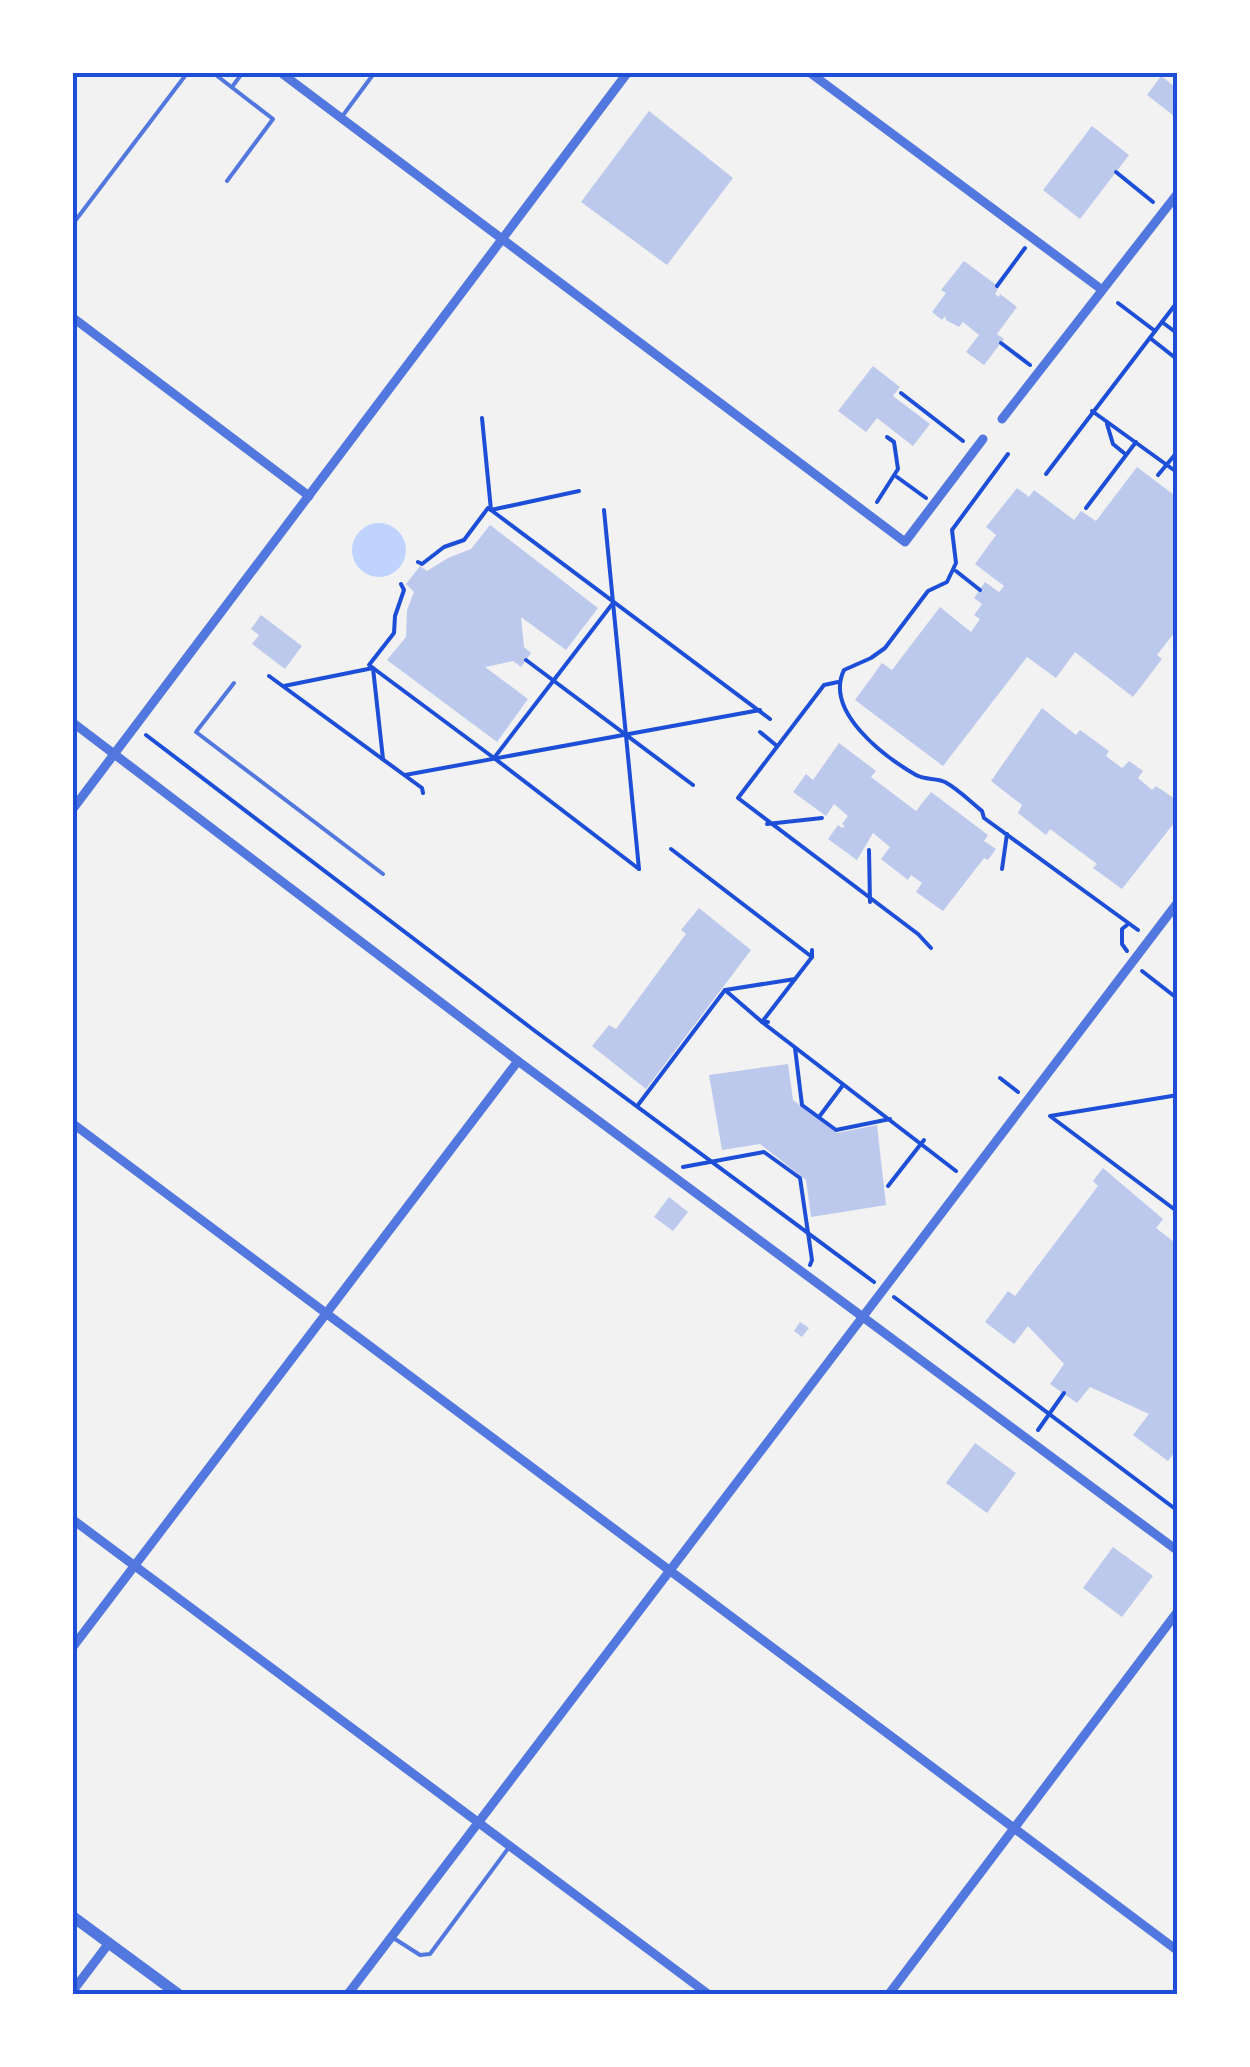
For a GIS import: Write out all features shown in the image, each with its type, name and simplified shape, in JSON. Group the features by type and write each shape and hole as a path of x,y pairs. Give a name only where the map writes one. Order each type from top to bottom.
{"street":[{"path":"280,72 905,542 983,439"},
{"path":"72,810 628,72"},
{"path":"810,72 1101,290"},
{"path":"1002,419 1178,193"},
{"path":"72,317 309,496"},
{"path":"72,722 518,1060 1178,1550"},
{"path":"348,1994 1178,902"},
{"path":"72,1648 518,1060"},
{"path":"72,1123 1178,1951"},
{"path":"72,1519 708,1994"},
{"path":"889,1994 1178,1611"},
{"path":"72,1916 178,1994"},
{"path":"73,1993 110,1944"}],"lane":[{"path":"72,225 188,72"},
{"path":"212,72 274,120 227,181"},
{"path":"232,88 243,72"},
{"path":"340,118 376,72"},
{"path":"234,683 196,732 383,874"},
{"path":"391,1936 420,1955 430,1954 510,1846"}],"path":[{"path":"1116,172 1153,202"},
{"path":"997,286 1026,248"},
{"path":"1046,474 1178,301"},
{"path":"1118,303 1155,330"},
{"path":"1162,322 1178,334"},
{"path":"1149,338 1178,360"},
{"path":"1001,343 1030,365"},
{"path":"901,393 974,450"},
{"path":"1092,411 1178,473"},
{"path":"1092,411 1109,426 1113,444 1126,454"},
{"path":"482,418 491,510 770,719"},
{"path":"868,514 898,469 894,442 887,436"},
{"path":"1086,508 1136,442"},
{"path":"1158,475 1178,451"},
{"path":"1006,455 952,530 956,552 954,570 947,582 928,591 885,648 844,670 838,682 839,698 848,716 868,739 919,778 944,781 1006,834 1150,939"},
{"path":"896,476 934,504"},
{"path":"418,562 422,564 464,540 488,508 580,491"},
{"path":"401,584 404,590 394,632 369,665 639,869 604,510"},
{"path":"954,570 980,590"},
{"path":"494,758 614,604"},
{"path":"526,660 693,784"},
{"path":"284,686 373,668"},
{"path":"373,668 383,759"},
{"path":"269,676 405,775 423,793"},
{"path":"838,682 824,685 738,798 918,934 931,948"},
{"path":"405,775 760,710"},
{"path":"136,726 1178,1511"},
{"path":"760,732 778,746"},
{"path":"770,824 822,818"},
{"path":"1002,869 1006,834"},
{"path":"672,849 812,954 765,1022"},
{"path":"869,850 871,901"},
{"path":"1122,930 1128,924"},
{"path":"638,1106 725,990 796,979"},
{"path":"725,990 923,1141 965,1183"},
{"path":"795,1046 802,1105 836,1130 890,1119"},
{"path":"819,1117 844,1084"},
{"path":"1178,1095 1050,1116 1178,1212"},
{"path":"888,1186 923,1141"},
{"path":"675,1177 683,1166 764,1152 800,1178 812,1260 805,1273"},
{"path":"1030,1441 1064,1394"}],"water":[{"path":"379,523 398,531 406,550 398,569 379,577 360,569 352,550 360,531"}],"building":[{"path":"1161,76 1178,89 1178,119 1147,95"},
{"path":"649,111 733,178 667,265 581,202"},
{"path":"1092,126 1129,155 1080,219 1043,190"},
{"path":"964,261 999,287 995,294 1017,307 997,334 1004,339 984,365 966,352 979,335 963,322 959,327 932,312 946,293 941,290"},
{"path":"873,366 900,387 893,396 930,424 913,446 877,418 866,432 838,411"},
{"path":"1137,467 1178,498 1178,628 1157,655 1162,659 1133,697 1075,652 1056,678 1027,657 943,766 855,700 882,663 892,670 940,607 971,632 980,619 974,615 982,604 974,598 985,582 999,592 1004,586 975,564 996,535 986,527 1017,488 1029,497 1034,490 1074,520 1081,511 1096,521"},
{"path":"490,525 598,608 566,650 521,617 524,647 531,653 521,667 513,661 485,667 528,699 497,742 387,660 406,637 407,610 414,592 406,584 420,566 427,571 471,549"},
{"path":"261,615 302,646 285,669 252,644 259,635 251,629"},
{"path":"1042,708 1076,735 1080,730 1109,751 1106,756 1122,768 1129,761 1143,771 1138,778 1152,790 1156,786 1178,801 1178,818 1122,889 1093,868 1097,864 1050,829 1046,835 1018,813 1022,805 991,781"},
{"path":"839,743 876,771 871,777 916,811 931,792 988,835 984,841 996,849 988,860 984,858 943,911 916,892 922,883 911,875 908,880 881,859 890,847 873,833 857,860 828,839 838,825 845,826 842,824 848,816 834,804 826,816 793,792 806,774 813,780"},
{"path":"699,908 751,950 646,1089 592,1046 609,1025 616,1029 686,934 681,930"},
{"path":"788,1064 793,1100 837,1133 877,1125 886,1205 811,1217 806,1180 760,1144 722,1150 709,1075"},
{"path":"1103,1168 1163,1219 1156,1228 1178,1245 1178,1448 1168,1461 1133,1435 1149,1414 1090,1387 1077,1403 1050,1384 1064,1364 1028,1326 1014,1344 985,1322 1008,1291 1015,1296 1098,1186 1093,1181"},
{"path":"669,1197 688,1212 673,1231 654,1217"},
{"path":"800,1322 809,1328 802,1337 794,1331"},
{"path":"975,1443 1016,1473 987,1513 946,1483"},
{"path":"1113,1547 1153,1576 1122,1617 1083,1588"}]}
